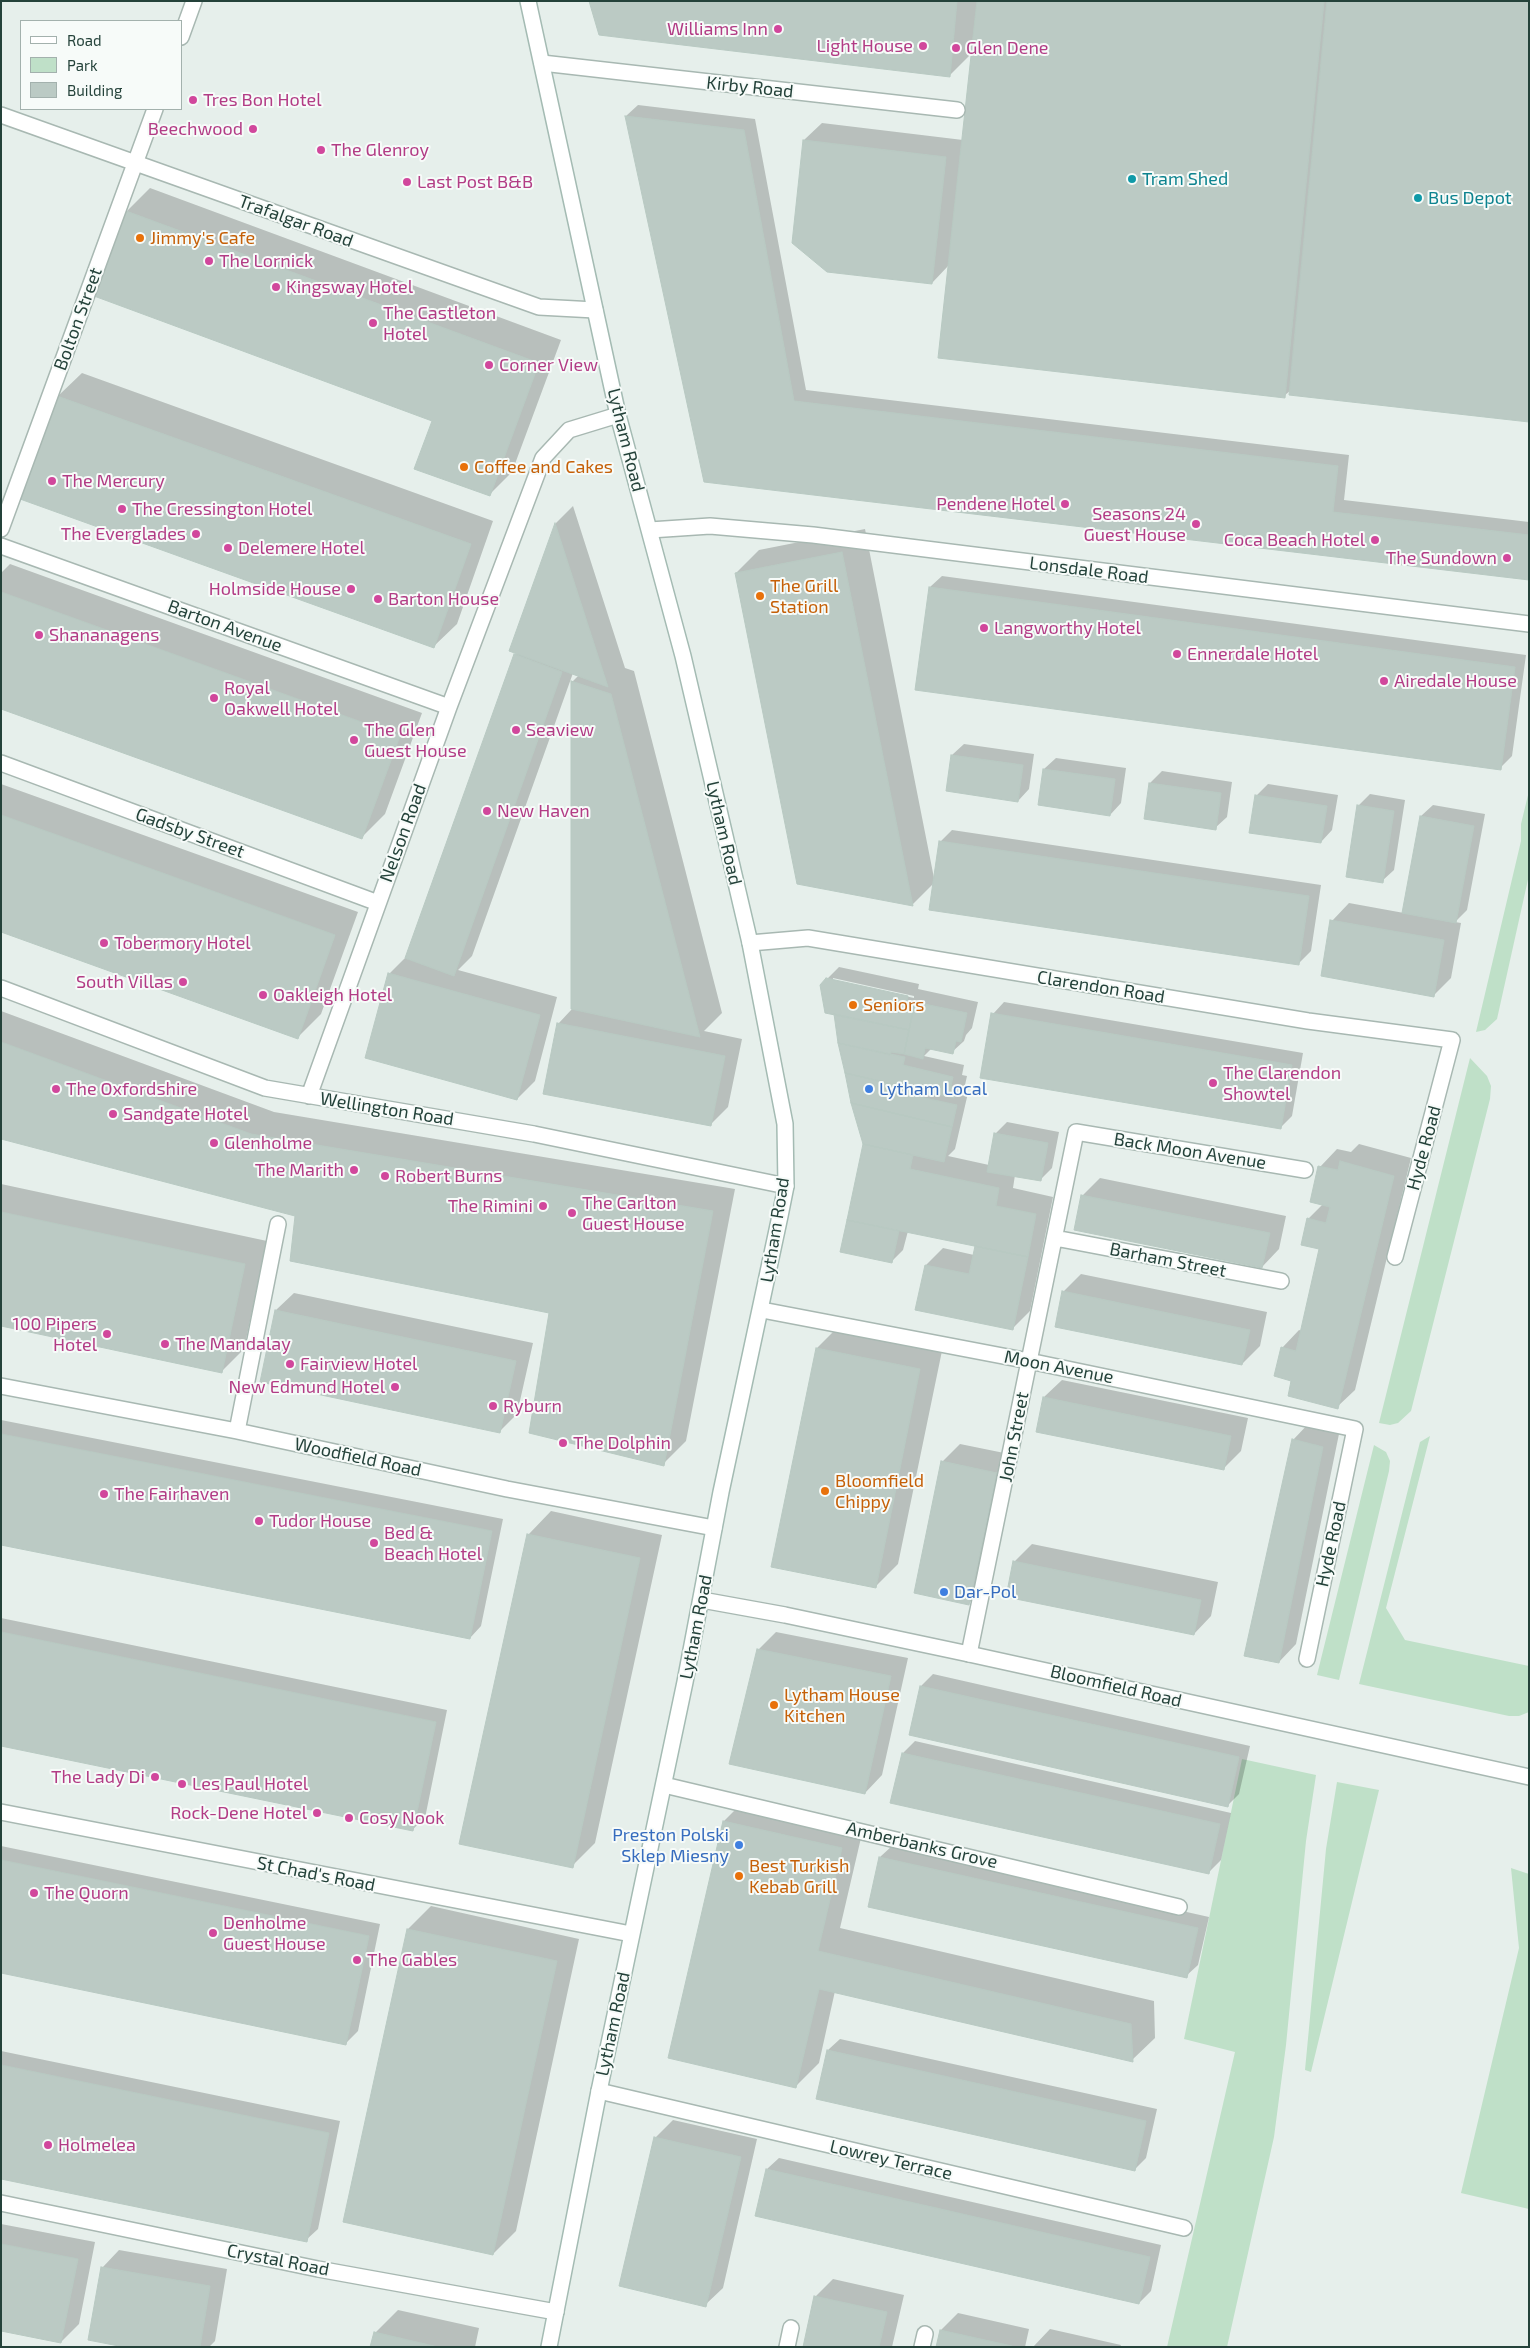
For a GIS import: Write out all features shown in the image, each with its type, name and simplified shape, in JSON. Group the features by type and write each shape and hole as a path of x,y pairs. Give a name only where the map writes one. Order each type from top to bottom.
{"street":[{"path":"182,34 194,1"},
{"name":"Lytham Road","path":"528,1 618,415 683,656 750,944 785,1124 786,1186 762,1310 714,1528 702,1600 664,1785 599,2091 549,2347"},
{"name":"Kirby Road","path":"542,63 957,110"},
{"name":"Bolton Street","path":"1,529 155,110"},
{"name":"Trafalgar Road","path":"1,115 539,307 595,310"},
{"name":"Nelson Road","path":"309,1096 449,707 543,458 569,430 618,415"},
{"name":"Lonsdale Road","path":"650,530 710,526 813,536 1529,624"},
{"name":"Barton Avenue","path":"1,546 449,707"},
{"name":"Gadsby Street","path":"1,763 378,903"},
{"name":"Clarendon Road","path":"750,944 808,938 1308,1021 1452,1040"},
{"name":"Wellington Road","path":"1,988 266,1088 534,1134 786,1186"},
{"name":"Hyde Road","path":"1395,1257 1452,1040"},
{"name":"Back Moon Avenue","path":"1076,1132 1304,1170"},
{"name":"John Street","path":"968,1654 1076,1132"},
{"path":"237,1431 278,1224"},
{"name":"Barham Street","path":"1055,1238 1281,1282"},
{"name":"Moon Avenue","path":"762,1310 1029,1361 1355,1429"},
{"name":"Woodfield Road","path":"1,1386 237,1431 506,1489 714,1528"},
{"name":"Hyde Road","path":"1307,1659 1355,1429"},
{"name":"Bloomfield Road","path":"702,1600 785,1615 968,1654 1529,1777"},
{"name":"Amberbanks Grove","path":"664,1785 1179,1907"},
{"name":"St Chad's Road","path":"1,1812 632,1934"},
{"name":"Lowrey Terrace","path":"599,2091 1184,2228"},
{"name":"Crystal Road","path":"1,2203 318,2269 556,2312"},
{"path":"787,2347 791,2328"}],"green space":[{"path":"1529,791 1529,875 1497,1019 1485,1030 1476,1032 1521,841 1521,824"},
{"path":"1470,1058 1487,1076 1491,1086 1490,1099 1411,1411 1398,1423 1390,1425 1379,1423"},
{"path":"1430,1436 1386,1608 1405,1640 1529,1666 1529,1712 1519,1716 1509,1716 1359,1684 1420,1442"},
{"path":"1374,1445 1386,1452 1390,1461 1389,1471 1339,1680 1317,1675"},
{"path":"1242,1759 1316,1775 1306,1841 1286,2045 1274,2137 1227,2347 1167,2347 1235,2052 1184,2039"},
{"path":"1337,1782 1379,1790 1311,2072 1305,2070 1326,1849"},
{"path":"1511,1868 1529,1874 1529,2209 1461,2193 1519,1948"}],"building":[{"path":"589,1 957,1 950,77 599,35"},
{"name":"Tram Shed","path":"977,1 1324,1 1285,398 938,358"},
{"name":"Bus Depot","path":"1327,1 1529,1 1529,422 1289,395"},
{"path":"625,116 744,130 794,401 1338,466 1333,512 1529,535 1529,580 704,482"},
{"path":"803,140 946,157 932,284 827,272 792,243"},
{"path":"126,211 539,363 490,496 414,469 432,421 94,296"},
{"path":"57,396 471,544 434,648 20,499"},
{"path":"555,523 608,687 509,651"},
{"path":"842,552 913,906 797,884 735,573"},
{"path":"929,587 1515,667 1501,770 915,690"},
{"path":"1,592 400,736 362,839 1,709"},
{"path":"514,654 562,672 454,976 405,958"},
{"path":"571,681 611,694 700,1037 571,1009"},
{"path":"951,755 1023,765 1018,802 946,791"},
{"path":"1043,769 1115,779 1110,816 1038,805"},
{"path":"1149,783 1221,793 1216,830 1144,819"},
{"path":"1255,795 1327,806 1321,843 1249,833"},
{"path":"1357,805 1394,811 1383,883 1346,877"},
{"path":"1,815 335,935 298,1039 1,932"},
{"path":"1420,816 1474,826 1456,923 1402,913"},
{"path":"939,841 1309,896 1299,965 929,910"},
{"path":"1330,920 1444,940 1434,997 1321,976"},
{"path":"388,973 540,1015 517,1100 365,1058"},
{"path":"826,978 908,996 907,1001 915,1002 909,1030 825,1013 820,985"},
{"path":"915,1002 967,1013 961,1042 956,1041 953,1054 925,1048 923,1059 904,1054"},
{"path":"991,1013 1292,1065 1281,1129 980,1078"},
{"path":"834,1014 909,1030 904,1054 891,1052 890,1055 838,1043"},
{"path":"557,1023 725,1056 711,1126 543,1094"},
{"path":"1,1042 251,1134 713,1211 664,1466 529,1433 549,1313 290,1261 295,1216 1,1139"},
{"path":"838,1043 905,1057 903,1065 953,1077 951,1086 956,1088 954,1098 845,1073"},
{"path":"845,1073 912,1089 911,1095 957,1105 952,1127 851,1103"},
{"path":"851,1103 952,1127 944,1162 863,1144"},
{"path":"994,1133 1048,1143 1041,1181 987,1172"},
{"path":"863,1144 913,1155 910,1169 999,1188 996,1206 1036,1214 1028,1257 847,1220"},
{"path":"1340,1161 1394,1176 1338,1409 1288,1396 1291,1381 1274,1376 1281,1347 1296,1351 1319,1249 1301,1245 1307,1218 1326,1223 1330,1207 1310,1202 1318,1166 1338,1170"},
{"path":"1081,1195 1270,1233 1262,1268 1074,1230"},
{"path":"1,1212 245,1264 222,1373 1,1326"},
{"path":"847,1220 899,1231 892,1263 840,1252"},
{"path":"975,1246 1028,1257 1013,1330 915,1310 925,1265 969,1274"},
{"path":"1062,1291 1250,1330 1242,1365 1055,1327"},
{"path":"275,1310 516,1361 500,1433 260,1382"},
{"path":"816,1348 920,1369 876,1588 771,1567"},
{"path":"1043,1397 1231,1436 1224,1470 1036,1432"},
{"path":"1,1434 492,1531 470,1639 1,1545"},
{"path":"1292,1439 1323,1447 1279,1663 1244,1656"},
{"path":"941,1461 997,1473 969,1605 914,1593"},
{"path":"527,1534 640,1558 573,1868 459,1844"},
{"path":"1013,1561 1201,1600 1194,1635 1006,1597"},
{"path":"1,1632 436,1722 413,1831 1,1746"},
{"path":"757,1649 891,1676 865,1794 729,1764"},
{"path":"920,1686 1239,1757 1228,1807 909,1735"},
{"path":"902,1753 1220,1824 1209,1874 890,1803"},
{"path":"723,1821 842,1848 818,1951 1131,2024 1133,2062 819,1989 796,2088 668,2058"},
{"path":"879,1857 1198,1928 1187,1978 868,1907"},
{"path":"1,1860 369,1936 346,2045 1,1973"},
{"path":"407,1929 557,1961 493,2255 343,2222"},
{"path":"827,2050 1146,2121 1135,2171 816,2099"},
{"path":"1,2065 329,2133 307,2242 1,2179"},
{"path":"654,2137 741,2157 706,2307 619,2286"},
{"path":"766,2169 1150,2257 1139,2304 755,2216"},
{"path":"1,2244 78,2259 61,2343 1,2331"},
{"path":"101,2267 210,2286 200,2347 124,2347 88,2340"},
{"path":"814,2296 887,2312 879,2347 803,2347"},
{"path":"940,2330 1012,2346 1012,2347 936,2347"},
{"path":"374,2332 438,2347 370,2347"}],"place":[{"name":"Williams Inn","path":"778,29"},
{"name":"Light House","path":"923,46"},
{"name":"Glen Dene","path":"956,48"},
{"name":"Tres Bon Hotel","path":"193,100"},
{"name":"Beechwood","path":"253,129"},
{"name":"The Glenroy","path":"321,150"},
{"name":"Tram Shed","path":"1132,179"},
{"name":"Last Post B&B","path":"407,182"},
{"name":"Bus Depot","path":"1418,198"},
{"name":"Jimmy's Cafe","path":"140,238"},
{"name":"The Lornick","path":"209,261"},
{"name":"Kingsway Hotel","path":"276,287"},
{"name":"The Castleton Hotel","path":"373,323"},
{"name":"Corner View","path":"489,365"},
{"name":"Coffee and Cakes","path":"464,467"},
{"name":"The Mercury","path":"52,481"},
{"name":"Pendene Hotel","path":"1065,504"},
{"name":"The Cressington Hotel","path":"122,509"},
{"name":"Seasons 24 Guest House","path":"1196,524"},
{"name":"The Everglades","path":"196,534"},
{"name":"Coca Beach Hotel","path":"1375,540"},
{"name":"Delemere Hotel","path":"228,548"},
{"name":"The Sundown","path":"1507,558"},
{"name":"Holmside House","path":"351,589"},
{"name":"The Grill Station","path":"760,596"},
{"name":"Barton House","path":"378,599"},
{"name":"Langworthy Hotel","path":"984,628"},
{"name":"Shananagens","path":"39,635"},
{"name":"Ennerdale Hotel","path":"1177,654"},
{"name":"Airedale House","path":"1384,681"},
{"name":"Royal Oakwell Hotel","path":"214,698"},
{"name":"Seaview","path":"516,730"},
{"name":"The Glen Guest House","path":"354,740"},
{"name":"New Haven","path":"487,811"},
{"name":"Tobermory Hotel","path":"104,943"},
{"name":"South Villas","path":"183,982"},
{"name":"Oakleigh Hotel","path":"263,995"},
{"name":"Seniors","path":"853,1005"},
{"name":"The Clarendon Showtel","path":"1213,1083"},
{"name":"The Oxfordshire","path":"56,1089"},
{"name":"Lytham Local","path":"869,1089"},
{"name":"Sandgate Hotel","path":"113,1114"},
{"name":"Glenholme","path":"214,1143"},
{"name":"The Marith","path":"354,1170"},
{"name":"Robert Burns","path":"385,1176"},
{"name":"The Rimini","path":"543,1206"},
{"name":"The Carlton Guest House","path":"572,1213"},
{"name":"100 Pipers Hotel","path":"107,1334"},
{"name":"The Mandalay","path":"165,1344"},
{"name":"Fairview Hotel","path":"290,1364"},
{"name":"New Edmund Hotel","path":"395,1387"},
{"name":"Ryburn","path":"493,1406"},
{"name":"The Dolphin","path":"563,1443"},
{"name":"Bloomfield Chippy","path":"825,1491"},
{"name":"The Fairhaven","path":"104,1494"},
{"name":"Tudor House","path":"259,1521"},
{"name":"Bed & Beach Hotel","path":"374,1543"},
{"name":"Dar-Pol","path":"944,1592"},
{"name":"Lytham House Kitchen","path":"774,1705"},
{"name":"The Lady Di","path":"155,1777"},
{"name":"Les Paul Hotel","path":"182,1784"},
{"name":"Rock-Dene Hotel","path":"317,1813"},
{"name":"Cosy Nook","path":"349,1818"},
{"name":"Preston Polski Sklep Miesny","path":"739,1845"},
{"name":"Best Turkish Kebab Grill","path":"739,1876"},
{"name":"The Quorn","path":"34,1893"},
{"name":"Denholme Guest House","path":"213,1933"},
{"name":"The Gables","path":"357,1960"},
{"name":"Holmelea","path":"48,2145"}]}
